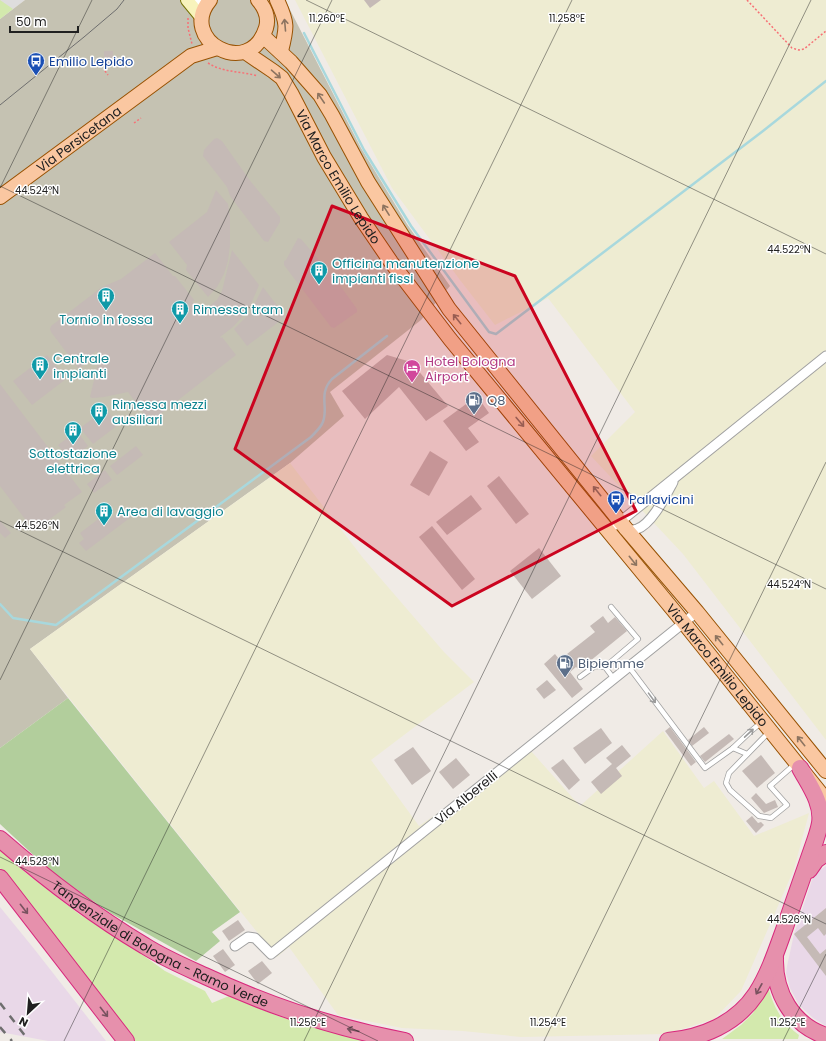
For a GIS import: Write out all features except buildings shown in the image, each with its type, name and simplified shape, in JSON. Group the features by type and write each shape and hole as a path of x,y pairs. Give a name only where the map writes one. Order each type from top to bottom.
{"highway":[{"path":"668,1041 685,1040 696,1037 717,1028 734,1018 756,994 775,954 820,823 820,811 817,800 798,766"},
{"name":"Tangenziale di Bologna - Ramo Verde","path":"0,839 79,903 146,947 181,965 252,997 298,1014 336,1026 405,1041"},
{"path":"799,887 816,860 826,852"},
{"path":"0,878 126,1041"},
{"path":"775,954 775,973 777,982 789,1008 797,1019 804,1025 826,1036"}],"main road":[{"path":"277,0 283,13 286,26 281,52"},
{"path":"199,2 204,31 207,38 217,48 234,54 244,52 255,46 263,36 267,20 265,9 260,1"},
{"name":"Via Persicetana","path":"158,80 188,52 204,31"},
{"name":"Via Marco Emilio Lepido","path":"263,36 281,52 320,95 368,182 449,309 624,526 697,612 826,771"},
{"name":"Via Persicetana","path":"0,197 191,56 217,48"},
{"name":"Via Marco Emilio Lepido","path":"244,52 282,78 301,111 324,157 361,218 391,262 457,347 684,623 826,800"}],"street":[{"path":"457,347 471,336"},
{"path":"609,531 624,526 675,477 826,356"},
{"path":"624,526 636,529 642,526 652,516 662,502 675,477"},
{"name":"Via Alberelli","path":"235,946 248,937 254,938 272,954 697,612"}],"lane":[{"path":"580,677 595,666 605,667 638,639 611,607"},
{"path":"605,667 614,679"},
{"path":"629,667 705,768 733,748 751,731 767,726"},
{"path":"767,726 747,754 729,773 726,783 730,790 759,816 771,818 787,805 770,786 798,766"},
{"path":"733,748 747,754"}],"path":[{"path":"747,0 792,48 799,50 804,49 826,31"},
{"path":"190,41 188,28 189,16 199,2"},
{"path":"206,62 229,72 249,73 262,77"},
{"path":"105,71 108,75"},
{"path":"134,123 141,118"}],"highlighted area":[{"path":"332,206 515,276 636,511 452,606 235,449"}],"shaded area":[{"path":"0,0 25,0 0,19"},
{"path":"25,0 285,0 361,148 407,224 450,286 421,320 330,392 344,416 290,463 30,649 68,698 0,748 0,19"},
{"path":"295,0 826,0 826,740 683,554 591,456 635,412 548,298 495,325 392,188"},
{"path":"290,463 363,558 444,652 474,682 371,760 419,826 530,750 580,806 663,731 704,788 714,781 754,836 809,813 794,869 741,991 714,1019 666,1034 521,1037 463,1031 402,1028 338,1015 289,947 277,957 30,649"},
{"path":"826,866 826,1026 813,1018 799,1005 790,988 786,973 794,934 812,880 818,871"},
{"path":"0,907 106,1041 48,1041 0,1032"}],"green space":[{"path":"0,0 13,9 0,19"},
{"path":"68,698 240,912 212,932 220,941 196,961 112,914 56,876 0,824 0,748"},
{"path":"0,848 26,873 79,914 126,943 165,971 205,991 212,1003 229,996 278,1016 366,1041 132,1041 0,868"},
{"path":"768,986 779,1014 799,1035 798,1039 722,1039 741,1025 753,1013"}],"waterway":[{"path":"304,33 364,150 411,226 489,332 496,334 763,131 826,81"},
{"path":"0,604 13,618 56,625 311,437 322,424 325,413 325,391 332,379 387,336"}],"tram line":[{"path":"0,105 84,37 117,9 124,0"}],"railway":[{"path":"0,1003 29,1041"},
{"path":"0,1027 12,1041"}],"place":[{"name":"Emilio Lepido","path":"36,76"},
{"name":"Officina manutenzione impianti fissi","path":"319,285"},
{"name":"Tornio in fossa","path":"106,311"},
{"name":"Rimessa tram","path":"180,324"},
{"name":"Centrale impianti","path":"40,380"},
{"name":"Hotel Bologna Airport","path":"412,383"},
{"name":"Q8","path":"474,415"},
{"name":"Rimessa mezzi ausiliari","path":"99,426"},
{"name":"Sottostazione elettrica","path":"73,445"},
{"name":"Pallavicini","path":"616,514"},
{"name":"Area di lavaggio","path":"104,526"},
{"name":"Bipiemme","path":"565,678"}]}
